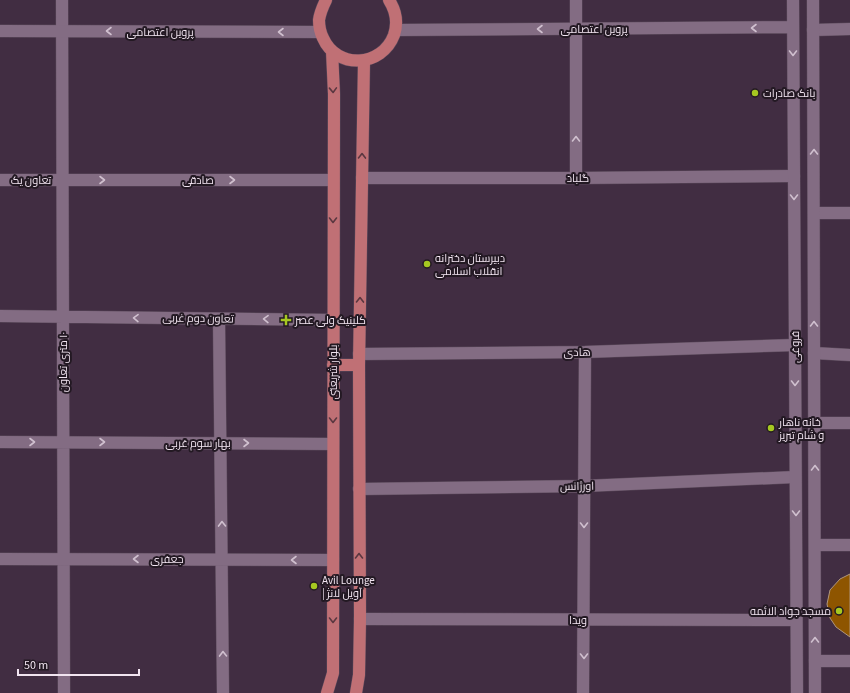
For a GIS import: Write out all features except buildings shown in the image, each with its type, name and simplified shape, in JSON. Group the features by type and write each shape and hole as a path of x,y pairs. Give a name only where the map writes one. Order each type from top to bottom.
{"main road":[{"path":"326,0 321,10 319,21 320,32 332,51 341,57 352,61 375,57 392,41 396,30 396,18 393,6 389,0"},
{"name":"بلوار شریعتى","path":"327,693 333,673 334,94 332,51"},
{"path":"356,693 359,675 360,620 359,359 364,60"},
{"path":"333,365 359,359"}],"street":[{"name":"١٠ متری تعاون","path":"62,0 64,693"},
{"path":"576,0 576,178"},
{"name":"فروغى","path":"793,0 797,693"},
{"name":"فروغى","path":"813,0 815,693"},
{"name":"پروین اعتصامى","path":"396,30 793,27"},
{"path":"813,30 850,29"},
{"name":"پروین اعتصامى","path":"0,31 320,32"},
{"name":"گلباد","path":"362,178 794,176"},
{"name":"تعاون یک","path":"0,180 63,180"},
{"name":"صادقی","path":"63,180 334,180"},
{"path":"814,213 850,213"},
{"name":"تعاون دوم غربی","path":"0,316 333,320"},
{"path":"219,319 223,693"},
{"name":"هادی","path":"359,359 794,345"},
{"path":"583,693 585,352"},
{"path":"814,353 850,355"},
{"path":"814,423 850,423"},
{"name":"بهار سوم غربی","path":"0,442 333,444"},
{"name":"اورژانس","path":"359,489 584,486 795,477"},
{"path":"815,545 850,545"},
{"name":"جعفری","path":"0,558 333,560"},
{"name":"ویدا","path":"360,620 796,620"},
{"path":"815,661 850,661"}],"place":[{"name":"بانک صادرات","path":"755,93"},
{"name":"دبیرستان دخترانه انقلاب اسلامی","path":"427,264"},
{"name":"کلینیک ولی عصر","path":"286,320"},
{"name":"خانه ناهار و شام تبریز","path":"771,428"},
{"name":"Avil Lounge | آویل لانژ","path":"314,586"},
{"name":"مسجد جواد الائمه","path":"839,611"}]}
